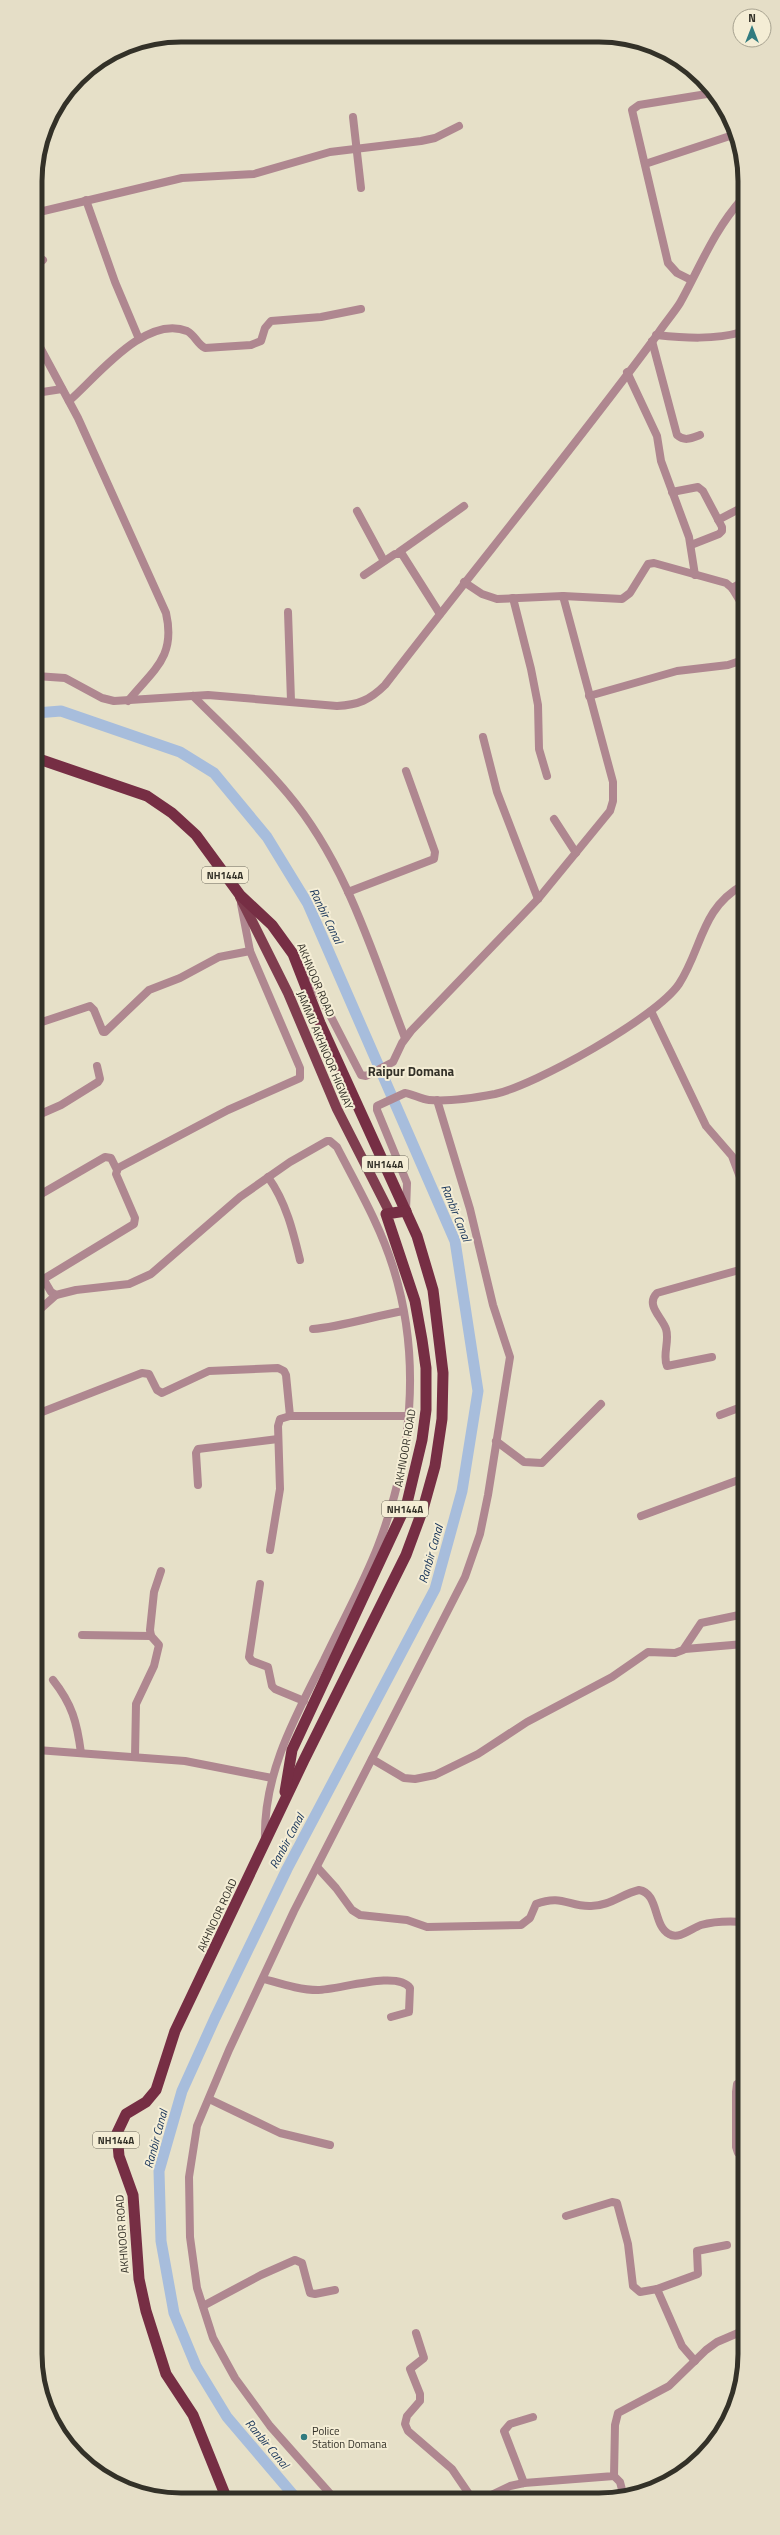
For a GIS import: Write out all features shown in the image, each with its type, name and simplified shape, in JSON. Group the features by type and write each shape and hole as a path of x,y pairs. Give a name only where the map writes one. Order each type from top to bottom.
{"highway":[{"name":"AKHNOOR ROAD","path":"42,760 147,796 160,804 196,835 240,896 279,934 297,963 340,1070 417,1236 433,1290 441,1344 443,1400 435,1466 423,1509 406,1555 282,1806 175,2031 156,2090 146,2102 126,2114 117,2133 119,2156 133,2195 138,2272 146,2311 166,2374 193,2415 224,2493"},
{"path":"390,1213 406,1211"},
{"name":"AKHNOOR ROAD","path":"282,1806 292,1750 399,1523 407,1503 422,1440 426,1410 426,1368 415,1301 386,1214 390,1213"}],"main road":[{"name":"JAMMU AKHNOOR HIGWAY","path":"240,896 288,993 337,1109 390,1213"}],"street":[{"path":"691,280 677,273 668,263 645,164 632,116 634,107 707,94"},
{"path":"353,117 358,148 361,188"},
{"path":"42,211 182,178 254,174 311,157 358,148 421,141 459,126"},
{"path":"645,164 731,136"},
{"path":"86,200 114,282 139,339"},
{"path":"42,676 65,678 102,698 128,701 193,696 231,696 344,706 367,700 385,686 464,582 592,421 679,304 715,234 726,217 738,204"},
{"path":"69,401 139,339 158,331 182,330 192,334 204,348 251,345 261,341 265,328 271,322 321,317 362,309"},
{"path":"654,338 722,337 738,333"},
{"path":"654,338 677,435 681,438 689,440 700,435"},
{"path":"42,350 69,401 153,580 168,625 169,646 164,656 128,701"},
{"path":"627,372 657,436 661,461 691,544 695,575"},
{"path":"42,392 62,389"},
{"path":"672,492 698,487 703,491 718,520 722,531 719,534 691,544"},
{"path":"364,575 464,506"},
{"path":"718,520 738,510"},
{"path":"357,511 384,561"},
{"path":"399,552 440,614"},
{"path":"464,582 490,597 513,598 563,596 625,598 650,564 726,583 732,588 738,598"},
{"path":"732,588 738,585"},
{"path":"297,963 313,982 358,1072 366,1076 390,1065 405,1038 538,899 610,811 614,796 613,782 563,596"},
{"path":"513,598 531,669 538,705 539,749 547,776"},
{"path":"288,612 291,701"},
{"path":"590,696 677,671 728,665 738,662"},
{"path":"193,696 289,794 332,860 348,892 405,1038"},
{"path":"483,737 497,792 538,899"},
{"path":"348,892 434,859 435,852 406,771"},
{"path":"554,819 576,853"},
{"path":"406,1211 407,1183 377,1110 380,1103 402,1094 436,1100 482,1096 515,1088 584,1054 651,1011 670,995 679,984 703,928 714,910 725,897 738,888"},
{"path":"117,1170 228,1110 300,1078 300,1068 250,951 240,896"},
{"path":"42,1022 90,1006 94,1010 103,1032 105,1032 149,990 180,978 219,957 250,951"},
{"path":"651,1011 706,1126 732,1156 738,1172"},
{"path":"42,1113 60,1105 98,1082 100,1079 97,1066"},
{"path":"329,2493 270,2426 235,2378 213,2338 197,2288 190,2238 189,2177 197,2126 209,2099 317,1867 465,1577 480,1534 510,1357 493,1305 470,1209 436,1100"},
{"path":"42,1308 56,1296 76,1290 129,1284 144,1279 168,1262 222,1211 268,1177 321,1142 330,1141 334,1143 383,1240 393,1268 403,1311 410,1355 409,1416 398,1478 378,1548 279,1755 267,1798 265,1843"},
{"path":"42,1193 104,1157 111,1158 117,1170 116,1174 135,1218 134,1224 42,1281"},
{"path":"268,1177 278,1191 288,1214 300,1260"},
{"path":"712,1357 676,1366 667,1366 667,1331 653,1306 652,1301 657,1293 738,1271"},
{"path":"42,1284 56,1296"},
{"path":"313,1328 334,1327 356,1320 403,1311"},
{"path":"42,1412 142,1373 149,1374 156,1390 162,1393 209,1371 278,1368 284,1371 286,1375 290,1416"},
{"path":"496,1441 524,1462 542,1463 601,1404"},
{"path":"720,1415 738,1408"},
{"path":"270,1550 280,1489 278,1439 280,1419 290,1416 409,1416"},
{"path":"198,1485 198,1449 278,1439"},
{"path":"641,1516 738,1480"},
{"path":"135,1757 136,1704 154,1666 159,1645 151,1636 154,1592 161,1571"},
{"path":"260,1584 250,1660 268,1667 272,1686 275,1689 304,1700"},
{"path":"685,1648 701,1623 738,1615"},
{"path":"82,1635 151,1636"},
{"path":"372,1759 404,1778 415,1779 435,1775 478,1754 527,1722 589,1690 648,1652 675,1653 685,1648 738,1644"},
{"path":"53,1680 66,1697 77,1723 81,1753"},
{"path":"42,1750 202,1763 272,1778"},
{"path":"317,1867 336,1888 352,1910 360,1915 407,1920 427,1927 521,1925 530,1918 536,1904 541,1902 558,1899 592,1906 604,1905 639,1890 649,1895 664,1929 668,1934 674,1936 701,1925 738,1922"},
{"path":"264,1979 317,1990 379,1981 404,1983 410,1988 409,2012 391,2017"},
{"path":"738,2083 736,2092 736,2147 738,2153"},
{"path":"209,2099 280,2133 330,2145"},
{"path":"566,2216 612,2202 617,2203 629,2250 633,2286 640,2292 658,2289 698,2274 697,2251 727,2245"},
{"path":"203,2306 261,2275 295,2260 302,2263 310,2293 315,2294 336,2290"},
{"path":"658,2289 682,2346 695,2361"},
{"path":"416,2333 424,2358 410,2369 420,2394 420,2401 407,2416 405,2424 408,2431 452,2468 468,2493"},
{"path":"622,2491 620,2482 614,2476 615,2425 618,2413 669,2386 717,2342 738,2333"},
{"path":"524,2483 504,2431 510,2424 533,2417"},
{"path":"495,2493 510,2486 524,2483 614,2476"}],"waterway":[{"name":"Ranbir Canal","path":"42,713 61,711 180,752 214,773 267,837 308,904 455,1241 478,1391 462,1491 435,1589 287,1869 215,2018 182,2091 159,2171 161,2241 174,2313 196,2366 227,2417 292,2493"}],"place":[{"name":"Police Station Domana","path":"304,2437"}],"district":[{"name":"Raipur Domana","path":"411,1071"}]}
